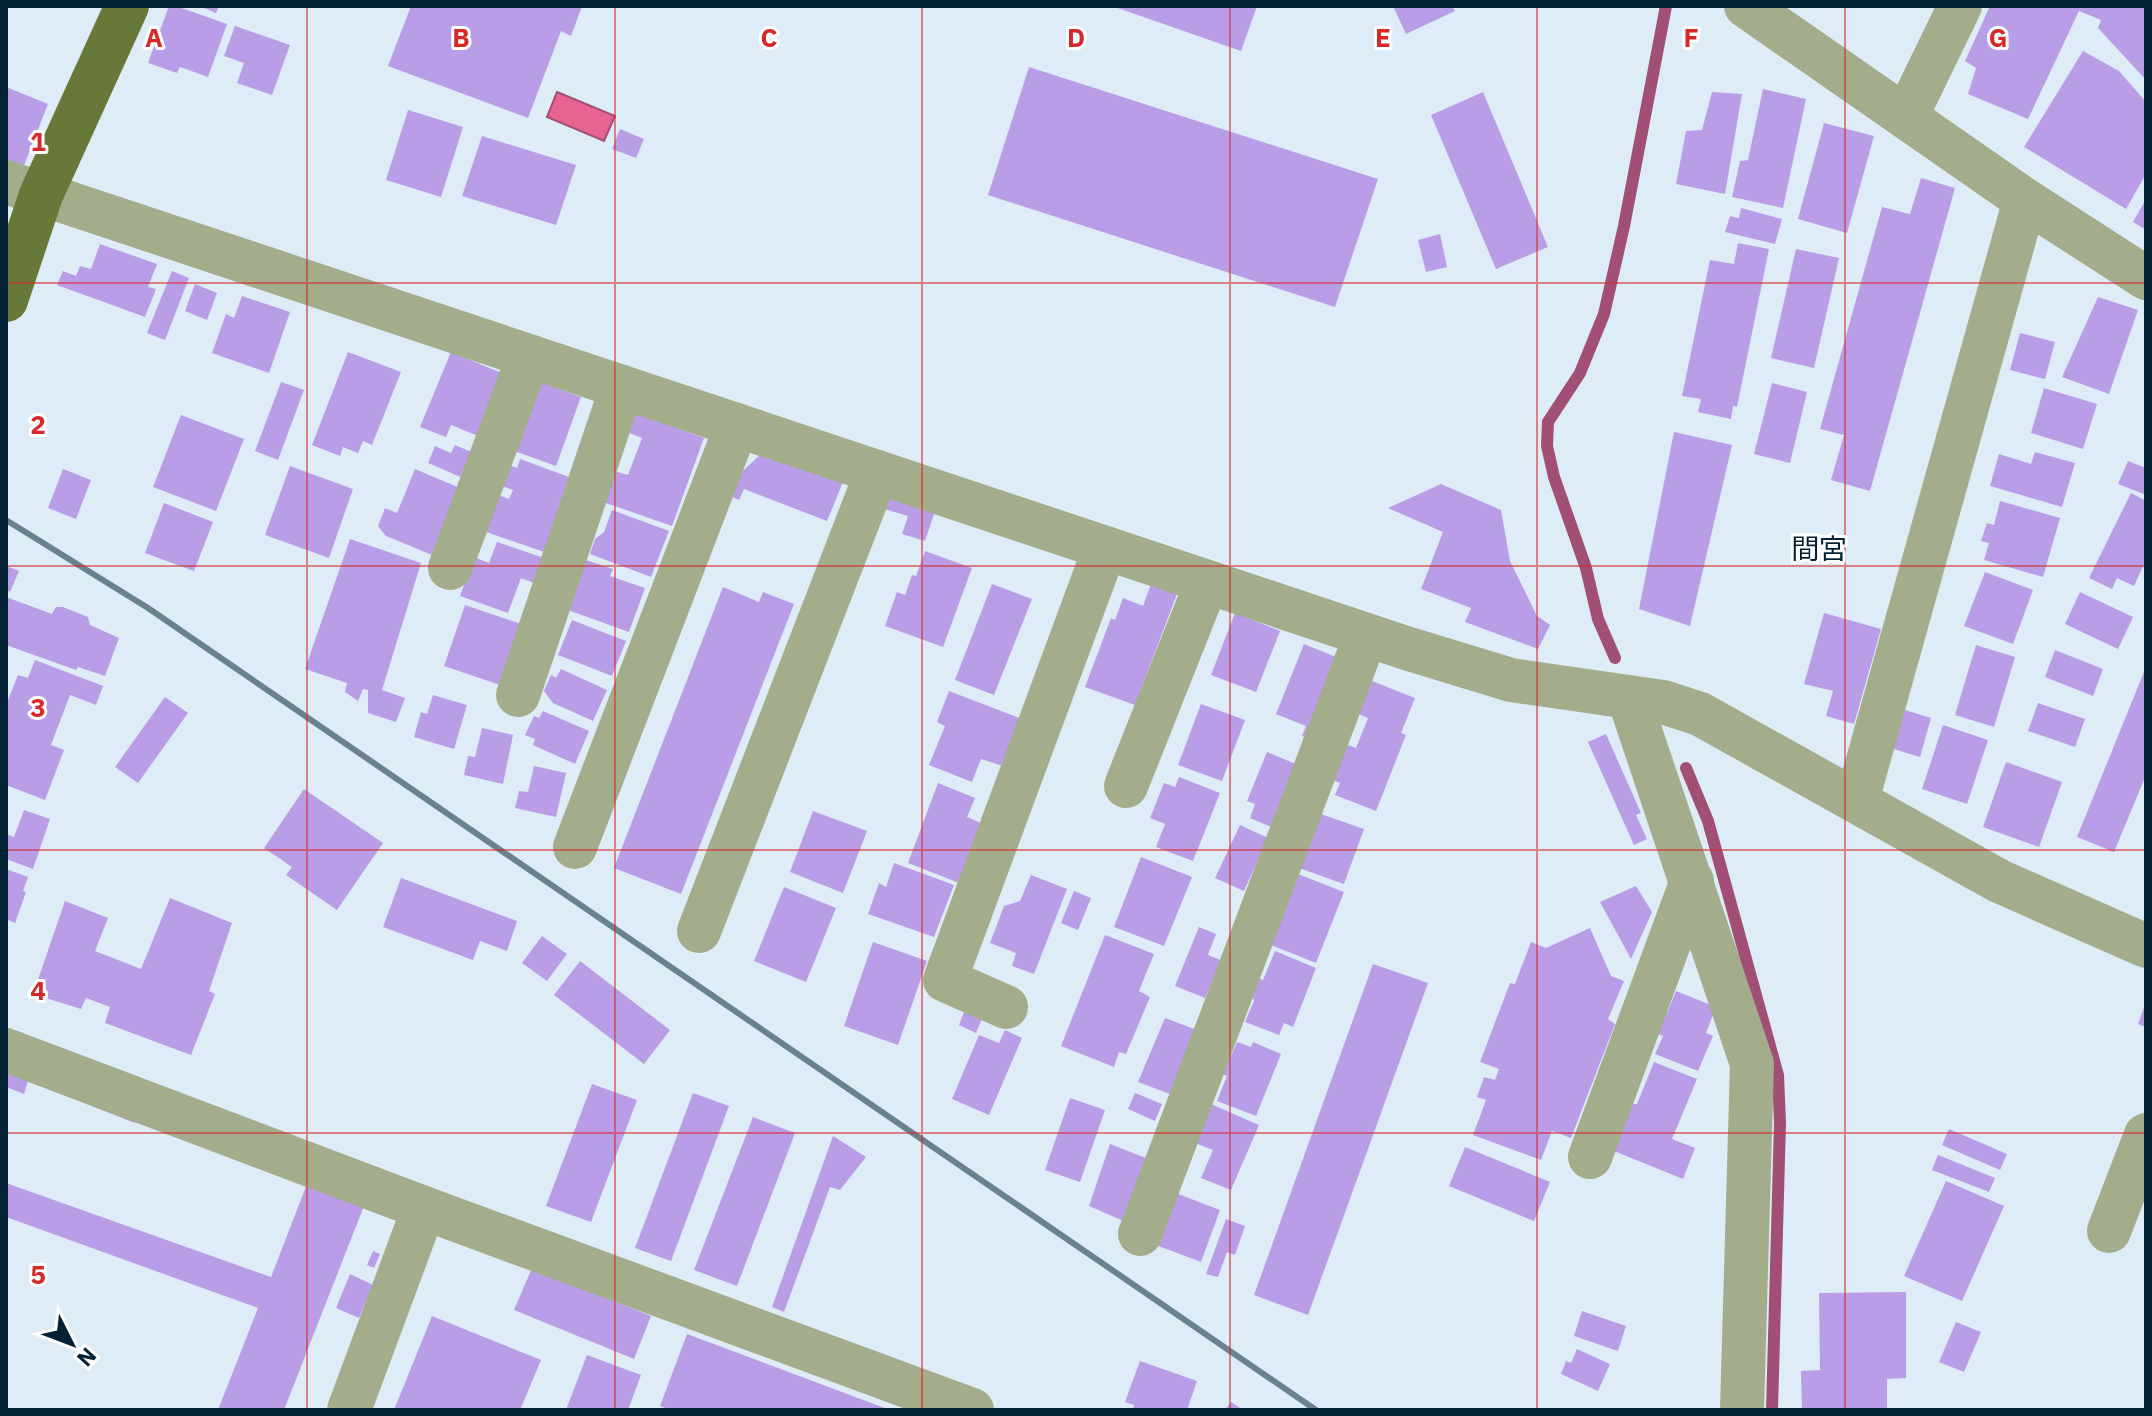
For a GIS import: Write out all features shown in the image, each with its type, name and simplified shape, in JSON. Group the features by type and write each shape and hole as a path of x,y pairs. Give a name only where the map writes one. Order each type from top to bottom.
{"main road":[{"path":"6,300 24,188 127,6"}],"street":[{"path":"1746,6 2025,200 2146,278"},
{"path":"1906,117 1960,6"},
{"path":"24,188 1366,635 1511,680 1663,702 1700,714 1999,881 2146,946"},
{"path":"1857,800 2025,200"},
{"path":"450,568 529,356"},
{"path":"518,695 622,387"},
{"path":"575,847 737,425"},
{"path":"699,931 877,472"},
{"path":"1006,1007 945,980 1105,548"},
{"path":"1126,786 1207,582"},
{"path":"1140,1234 1366,635"},
{"path":"1629,698 1752,1064 1742,1410"},
{"path":"1590,1157 1692,881"},
{"path":"6,1050 972,1410"},
{"path":"2109,1231 2146,1135"},
{"path":"349,1410 424,1208"}],"shaded area":[{"path":"557,92 615,116 604,141 547,117"}],"building":[{"path":"169,6 227,24 208,77 180,67 177,73 148,63"},
{"path":"199,6 219,6 216,13"},
{"path":"411,6 582,6 571,36 561,31 528,118 388,66"},
{"path":"1112,6 1257,6 1241,51"},
{"path":"1393,6 1452,6 1455,11 1406,34"},
{"path":"1990,6 2146,6 2146,80 2098,28 2101,20 2079,11 2028,119 1968,94 1976,68 1965,61"},
{"path":"235,26 290,45 272,95 237,83 244,63 224,56"},
{"path":"2083,51 2119,71 2146,102 2146,174 2126,209 2024,147"},
{"path":"1029,67 1378,179 1335,307 988,195"},
{"path":"6,87 48,104 23,168 6,161"},
{"path":"1763,89 1806,99 1783,208 1732,197 1740,161 1748,160"},
{"path":"1483,92 1548,247 1496,269 1431,115"},
{"path":"1712,92 1742,94 1725,194 1676,184 1686,131 1702,130"},
{"path":"408,110 463,127 441,197 386,180"},
{"path":"1824,123 1874,136 1847,233 1798,219"},
{"path":"620,129 644,139 636,158 612,149"},
{"path":"482,136 576,165 556,225 462,196"},
{"path":"1921,178 1955,188 1870,491 1831,480 1844,435 1820,429 1882,207 1910,214"},
{"path":"2146,199 2146,230 2133,222"},
{"path":"1741,208 1782,219 1775,244 1725,232 1730,216 1739,218"},
{"path":"1440,234 1447,267 1426,272 1418,240"},
{"path":"1738,243 1769,249 1737,407 1733,406 1731,419 1698,412 1701,399 1682,396 1710,260 1734,264"},
{"path":"100,244 157,264 148,287 156,289 145,317 57,285 63,271 76,276 80,266 91,269"},
{"path":"1796,249 1839,258 1814,368 1771,358"},
{"path":"172,271 189,278 165,340 147,333"},
{"path":"195,284 217,293 207,320 185,311"},
{"path":"242,296 290,312 269,373 212,353 226,314 234,318"},
{"path":"2098,297 2138,310 2109,394 2062,377"},
{"path":"2020,333 2055,342 2045,379 2010,370"},
{"path":"348,352 401,372 372,445 363,441 358,453 343,447 340,456 312,445"},
{"path":"451,352 504,374 478,436 451,425 446,437 420,427"},
{"path":"531,379 581,397 556,466 506,448"},
{"path":"281,382 304,390 278,460 255,451"},
{"path":"1772,383 1807,392 1790,463 1754,454"},
{"path":"2044,388 2097,404 2083,449 2031,433"},
{"path":"634,413 704,438 672,526 603,502 614,471 628,475 642,438 627,432"},
{"path":"181,415 244,439 216,511 153,487"},
{"path":"1674,432 1732,445 1690,626 1639,609"},
{"path":"455,445 474,453 463,478 428,463 435,446 451,453"},
{"path":"2035,452 2075,463 2062,507 1990,486 1999,454 2031,464"},
{"path":"760,455 843,482 827,521 744,489 739,500 727,495 734,479"},
{"path":"520,459 569,477 558,508 565,511 550,554 475,528 488,491 509,499 513,490 494,483 501,462 517,468"},
{"path":"2128,461 2146,468 2146,495 2118,484"},
{"path":"290,466 353,489 329,558 265,535"},
{"path":"63,469 91,480 76,519 48,508"},
{"path":"415,469 460,488 432,555 386,536 378,526 385,508 397,513"},
{"path":"1441,484 1501,510 1510,561 1537,616 1550,625 1538,649 1465,622 1471,608 1421,589 1443,532 1388,508"},
{"path":"2131,493 2146,501 2146,560 2134,586 2117,578 2112,589 2089,578"},
{"path":"886,495 935,511 925,541 902,534 908,516 881,508"},
{"path":"2000,501 2060,518 2043,577 1984,560 1989,543 1981,541 1987,523 1994,525"},
{"path":"164,503 213,522 194,571 145,553"},
{"path":"612,510 669,531 651,577 590,554 595,539 604,532"},
{"path":"350,539 421,563 382,690 405,698 396,722 368,713 368,690 363,689 358,701 345,692 347,683 305,669"},
{"path":"497,542 544,558 536,584 521,578 508,613 460,596 474,557 489,563"},
{"path":"925,551 972,568 943,647 885,626 897,592 905,595"},
{"path":"583,559 613,569 610,576 645,588 629,632 565,609"},
{"path":"6,566 19,571 10,592 6,590"},
{"path":"1985,572 2033,590 2013,644 1964,626"},
{"path":"992,584 1032,599 994,695 955,680"},
{"path":"1151,584 1177,594 1135,705 1085,687 1111,618 1115,620 1123,598 1143,606"},
{"path":"723,587 759,602 763,592 794,604 681,894 614,868"},
{"path":"2080,592 2133,617 2118,649 2065,624"},
{"path":"6,597 52,614 56,607 63,607 88,617 90,625 119,638 105,676 78,667 76,670 6,645"},
{"path":"465,605 524,625 503,686 444,666"},
{"path":"1235,613 1280,631 1256,692 1211,675"},
{"path":"1824,613 1881,629 1854,724 1826,716 1833,691 1804,684"},
{"path":"572,620 626,641 612,676 558,655"},
{"path":"1304,644 1341,659 1309,738 1302,736 1306,726 1276,714"},
{"path":"1976,645 2015,657 1994,727 1955,715"},
{"path":"2055,650 2103,669 2093,696 2045,677"},
{"path":"35,660 103,686 96,705 70,695 51,745 64,750 45,800 6,785 6,705 18,675 28,678"},
{"path":"2146,667 2146,775 2114,852 2077,837"},
{"path":"561,669 607,690 593,721 553,703 544,691 551,675 556,678"},
{"path":"1367,679 1415,698 1401,733 1406,735 1376,811 1335,795 1340,783 1326,777 1348,745 1356,748 1368,718 1354,712"},
{"path":"949,691 1022,719 1003,766 981,759 972,782 929,765 945,726 937,722"},
{"path":"433,695 467,705 454,749 414,737 421,712 427,714"},
{"path":"165,697 188,713 138,783 115,767"},
{"path":"2038,703 2085,719 2075,747 2028,731"},
{"path":"1201,704 1245,720 1222,781 1178,765"},
{"path":"1902,709 1931,718 1920,757 1890,748"},
{"path":"543,711 589,731 575,764 533,745 535,739 525,735 534,716 539,718"},
{"path":"1943,725 1988,740 1967,804 1922,789"},
{"path":"482,728 513,735 503,784 464,775 468,756 475,757"},
{"path":"1606,734 1641,813 1636,815 1647,839 1634,845 1588,742"},
{"path":"1267,752 1303,767 1276,829 1250,818 1255,804 1247,801"},
{"path":"2006,762 2062,782 2039,847 1983,827"},
{"path":"534,766 566,773 556,817 515,808 519,791 528,792"},
{"path":"1179,777 1220,793 1193,861 1156,847 1165,824 1150,818 1164,783 1175,787"},
{"path":"938,783 975,798 967,817 981,823 959,883 908,863"},
{"path":"304,789 383,843 337,910 286,875 292,867 264,848"},
{"path":"24,810 50,819 33,869 6,859 6,834 14,837"},
{"path":"813,811 867,831 843,893 790,872"},
{"path":"1318,813 1364,829 1344,884 1299,868"},
{"path":"1240,825 1268,838 1244,891 1215,878"},
{"path":"1141,857 1192,877 1164,946 1114,927"},
{"path":"894,863 954,885 934,937 868,914 879,883 886,887"},
{"path":"6,869 28,877 15,923 6,919"},
{"path":"1298,874 1344,892 1316,963 1271,945"},
{"path":"1031,875 1067,889 1034,974 1012,966 1016,953 990,943 1004,906 1020,901"},
{"path":"401,878 517,921 507,951 480,941 473,960 383,927"},
{"path":"1636,886 1652,912 1631,959 1600,902"},
{"path":"784,887 836,908 806,982 754,961"},
{"path":"1074,891 1091,898 1078,930 1061,923"},
{"path":"170,898 232,923 209,991 215,994 191,1055 105,1023 110,1007 86,998 81,1009 33,994 65,901 108,918 95,951 141,969"},
{"path":"1199,927 1216,934 1208,955 1221,960 1205,998 1175,986"},
{"path":"1590,928 1611,976 1624,981 1608,1019 1615,1024 1571,1138 1552,1131 1541,1160 1473,1135 1486,1100 1477,1097 1484,1077 1495,1080 1499,1069 1480,1062 1510,983 1515,984 1531,942 1546,948"},
{"path":"1105,935 1154,954 1139,991 1150,997 1126,1054 1119,1052 1114,1067 1061,1046"},
{"path":"542,936 567,954 547,981 522,963"},
{"path":"873,942 927,961 898,1045 844,1026"},
{"path":"1275,951 1316,968 1293,1027 1284,1023 1279,1035 1245,1022 1254,1001 1251,992 1256,977 1263,980"},
{"path":"580,961 670,1030 644,1064 554,995"},
{"path":"1373,964 1428,983 1308,1315 1254,1295"},
{"path":"1676,991 1716,1007 1706,1033 1713,1036 1698,1071 1655,1054 1663,1036 1653,1032 1661,1011 1667,1013"},
{"path":"2146,1002 2146,1027 2138,1024"},
{"path":"966,1007 984,1014 976,1033 959,1025"},
{"path":"1165,1018 1197,1030 1170,1094 1138,1082"},
{"path":"1005,1030 1022,1038 989,1115 952,1099 979,1035 999,1043"},
{"path":"1237,1042 1251,1047 1253,1042 1281,1054 1256,1116 1217,1101 1227,1076 1219,1073 1224,1060 1229,1061"},
{"path":"1654,1062 1697,1079 1672,1139 1695,1148 1683,1179 1609,1149 1633,1104 1637,1104"},
{"path":"6,1072 139,1112 135,1123 28,1081 24,1094 6,1087"},
{"path":"592,1084 637,1100 591,1222 546,1206"},
{"path":"693,1093 729,1106 671,1261 635,1248"},
{"path":"1135,1093 1162,1104 1155,1121 1128,1109"},
{"path":"1070,1098 1105,1110 1080,1182 1045,1170"},
{"path":"1211,1104 1259,1125 1231,1190 1201,1178 1213,1150 1195,1143"},
{"path":"753,1117 795,1133 737,1286 694,1270"},
{"path":"1949,1129 2007,1154 2000,1170 1942,1145"},
{"path":"833,1136 866,1157 840,1190 830,1187 784,1312 772,1307"},
{"path":"1110,1144 1159,1163 1135,1226 1089,1206"},
{"path":"1465,1147 1550,1182 1534,1221 1449,1186"},
{"path":"1938,1155 1995,1178 1989,1192 1932,1170"},
{"path":"1946,1181 2004,1206 1962,1301 1904,1276"},
{"path":"6,1183 271,1277 307,1184 364,1206 284,1410 218,1410 258,1308 6,1217"},
{"path":"1173,1192 1220,1210 1201,1262 1153,1244"},
{"path":"1226,1219 1245,1226 1235,1255 1227,1252 1218,1277 1206,1274"},
{"path":"373,1251 380,1254 374,1268 367,1265"},
{"path":"532,1268 651,1316 634,1359 514,1310"},
{"path":"350,1274 373,1285 359,1318 336,1308"},
{"path":"1906,1292 1906,1378 1887,1379 1887,1410 1802,1410 1801,1371 1820,1370 1819,1293"},
{"path":"1582,1311 1626,1326 1618,1351 1574,1336"},
{"path":"432,1316 541,1360 520,1410 394,1410"},
{"path":"1956,1322 1981,1332 1964,1372 1939,1362"},
{"path":"687,1334 890,1410 671,1410 660,1406"},
{"path":"1577,1349 1610,1364 1598,1391 1561,1374 1566,1361 1571,1363"},
{"path":"587,1355 641,1375 628,1410 566,1410"},
{"path":"1140,1361 1197,1381 1187,1410 1133,1410 1134,1405 1125,1402"},
{"path":"1231,1402 1243,1410 1225,1410"}],"waterway":[{"path":"1615,658 1598,619 1586,568 1554,477 1547,446 1548,422 1580,373 1604,314 1666,6"},
{"path":"1686,768 1708,821 1778,1075 1780,1123 1772,1410"}],"railway":[{"path":"6,520 148,608 1316,1410"}],"district":[{"name":"間宮","path":"1819,548"}]}
